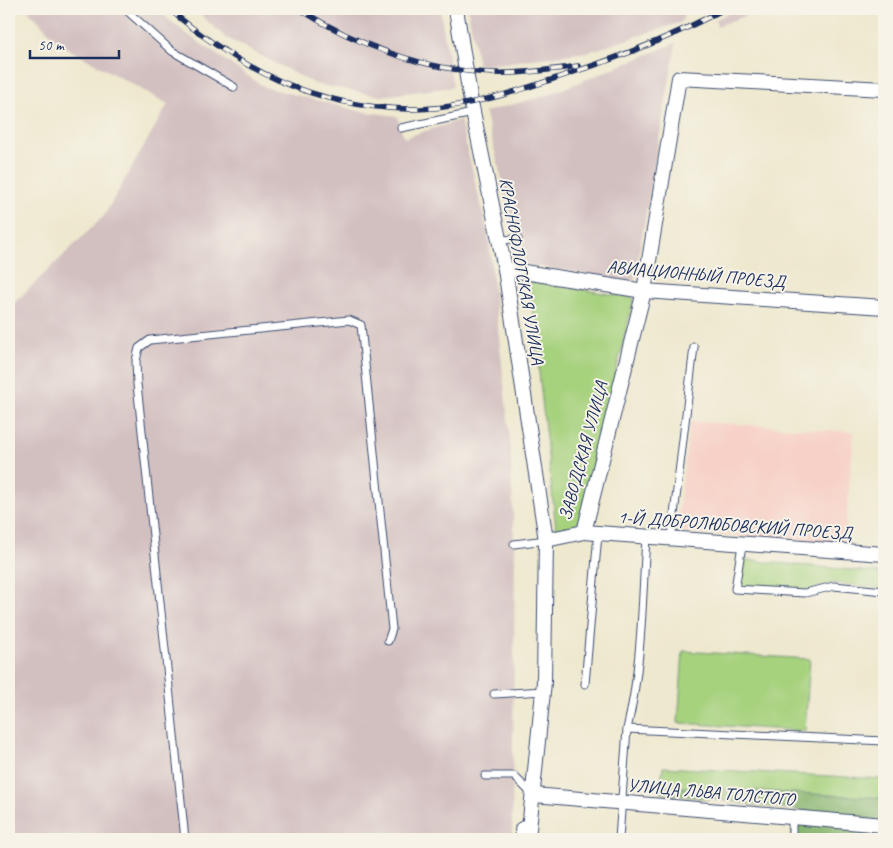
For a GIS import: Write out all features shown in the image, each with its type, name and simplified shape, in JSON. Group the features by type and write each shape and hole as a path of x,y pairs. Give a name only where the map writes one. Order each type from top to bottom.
{"street":[{"name":"КРАСНОФЛОТСКАЯ УЛИЦА","path":"456,9 473,113 506,269 546,540"},
{"name":"ЗАВОДСКАЯ УЛИЦА","path":"528,839 544,691 546,540 584,532 644,291 679,78 884,89"},
{"name":"АВИАЦИОННЫЙ ПРОЕЗД","path":"506,269 644,291 884,307"},
{"name":"1-Й ДОБРОЛЮБОВСКИЙ ПРОЕЗД","path":"584,532 671,540 884,554"},
{"name":"УЛИЦА ЛЬВА ТОЛСТОГО","path":"534,795 884,825"}],"lane":[{"path":"125,9 172,51 234,87"},
{"path":"401,128 473,113"},
{"path":"499,240 518,239"},
{"path":"185,839 137,384 136,361 139,348 150,340 349,320 362,325 392,629 388,641"},
{"path":"671,540 694,347"},
{"path":"585,684 598,534"},
{"path":"619,839 627,729 633,705 640,642 646,538"},
{"path":"514,544 546,540"},
{"path":"742,544 735,590 805,593 834,586 884,591"},
{"path":"494,694 544,691"},
{"path":"627,729 884,741"},
{"path":"485,776 514,776 534,795"},
{"path":"792,818 792,839"},
{"path":"518,839 519,827 531,819"}],"shaded area":[{"path":"27,9 156,9 184,32 264,87 359,111 397,116 404,138 460,120 488,234 510,440 515,559 512,839 9,839 9,308 104,216 168,104 61,45"},
{"path":"194,9 440,9 453,87 381,96 315,84 225,37"},
{"path":"468,9 685,9 682,22 588,52 478,66"},
{"path":"735,9 764,9 717,26 715,20"},
{"path":"676,43 634,282 523,264 485,112 548,95"},
{"path":"690,421 854,432 844,546 676,531"}],"green space":[{"path":"529,281 634,298 578,527 556,529"},
{"path":"745,560 884,573 884,589 834,583 805,591 741,588"},
{"path":"683,651 810,659 805,731 678,723"},
{"path":"663,767 884,779 884,798 660,786"},
{"path":"660,786 884,798 884,821 660,793"},
{"path":"792,818 884,825 884,839 792,837"}],"railway":[{"path":"169,9 223,50 280,81 341,101 373,107 408,109 450,106 492,98 534,86 613,59 688,27 724,9"},
{"path":"299,9 368,45 392,54 443,67 468,71 504,73 578,66"}]}
